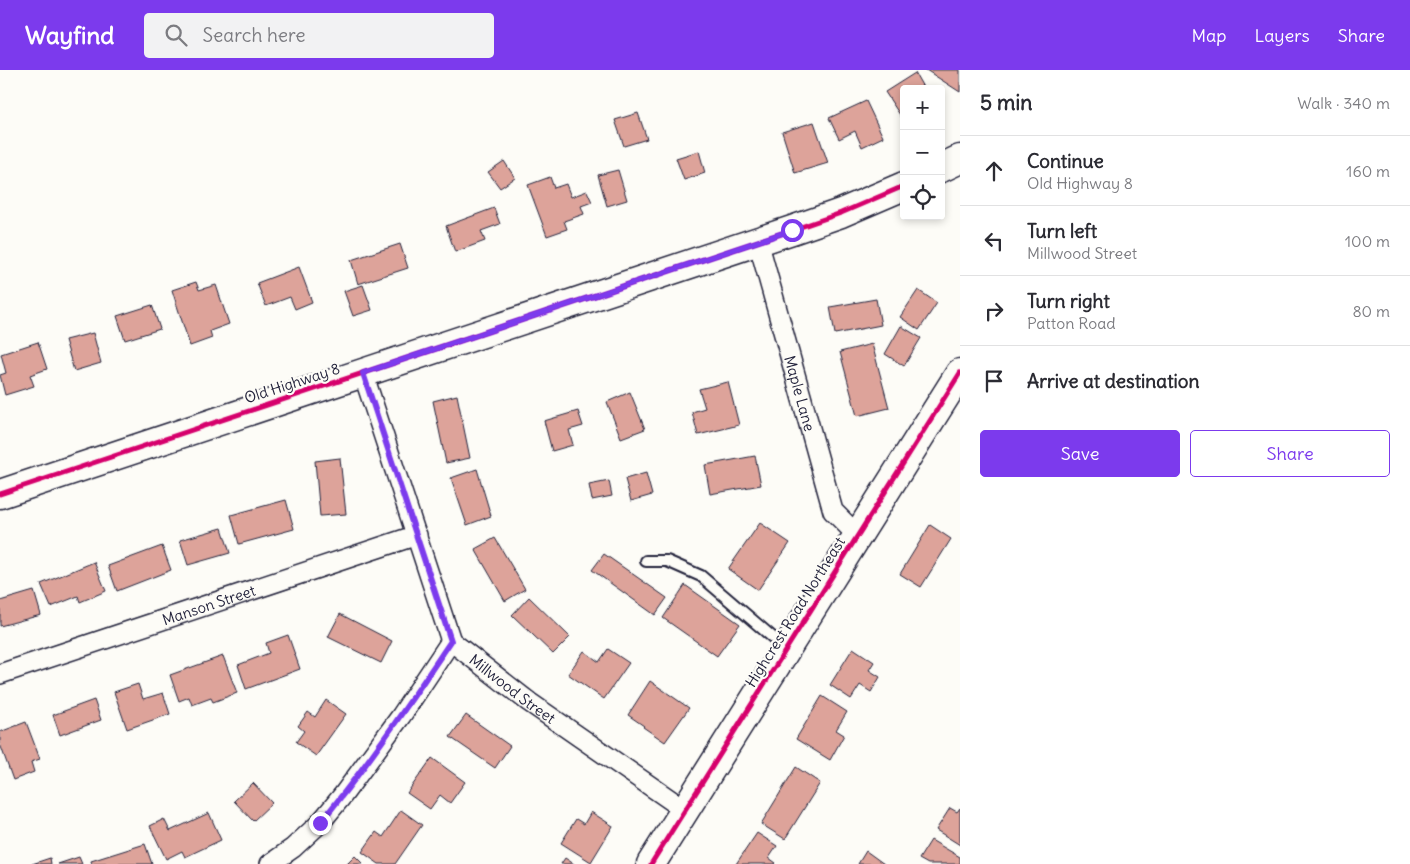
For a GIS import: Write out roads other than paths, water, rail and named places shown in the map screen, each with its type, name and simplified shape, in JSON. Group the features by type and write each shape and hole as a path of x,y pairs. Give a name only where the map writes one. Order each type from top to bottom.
{"street":[{"path":"945,166 960,159"},
{"name":"Old Highway 8","path":"0,494 758,242 841,213 900,188"},
{"name":"Maple Lane","path":"758,242 833,511 858,536"},
{"path":"270,864 293,848 320,823 343,796 451,641 363,373"},
{"name":"Highcrest Road Northeast","path":"651,864 960,373"},
{"name":"Manson Street","path":"0,674 417,535"},
{"name":"Millwood Street","path":"451,641 529,702 685,810"}],"lane":[{"path":"646,561 667,561 701,576 786,649"}]}
